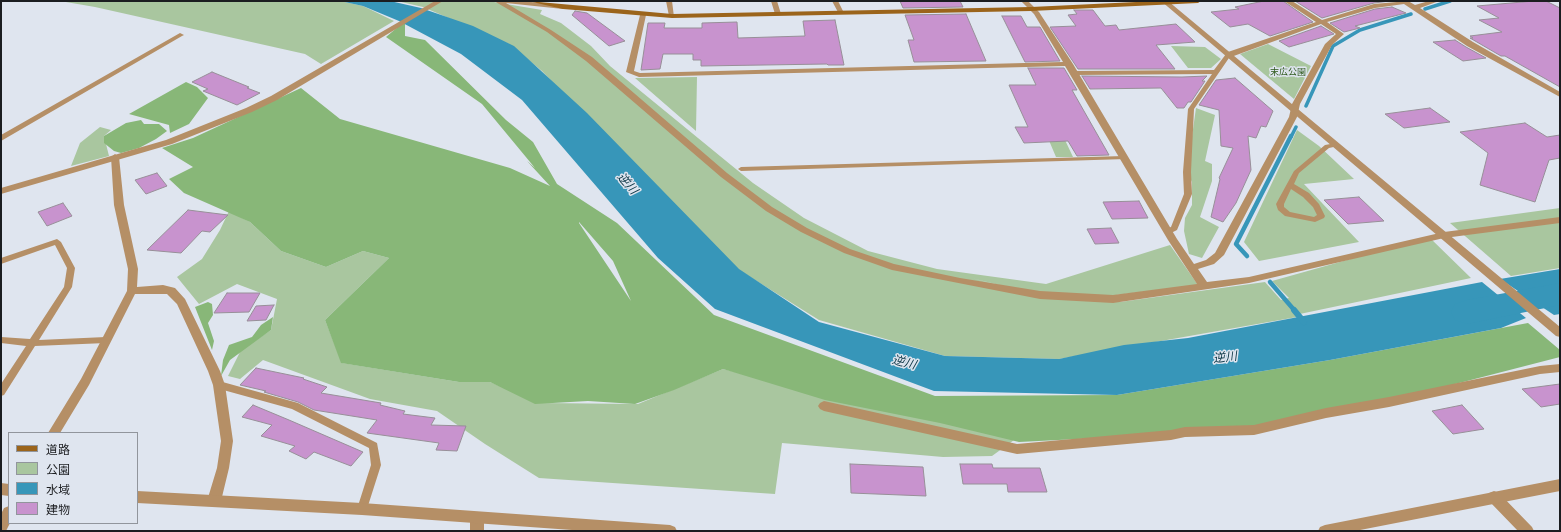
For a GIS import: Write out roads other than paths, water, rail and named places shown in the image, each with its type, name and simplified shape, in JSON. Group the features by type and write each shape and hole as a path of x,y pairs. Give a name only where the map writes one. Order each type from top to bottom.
{"main road":[{"path":"531,1 563,7 643,15 672,16 1032,9 1198,1"}],"street":[{"path":"1,191 169,142 249,110 274,98 440,1"},
{"path":"497,1 549,31 589,59 724,175 769,209 804,230 847,251 892,267 1040,296 1114,299 1249,280 1444,236 1560,220"},
{"path":"501,1 563,7"},
{"path":"669,1 672,16"},
{"path":"1024,1 1037,13 1168,231 1204,286"},
{"path":"1191,268 1210,262 1219,255 1328,44 1341,34 1286,1"},
{"path":"1228,55 1321,22 1374,6 1404,1 1470,44 1560,95"},
{"path":"1414,8 1436,1"},
{"path":"1166,2 1560,333"},
{"path":"643,15 630,72 639,75 1068,64"},
{"path":"1,138 180,35"},
{"path":"55,432 85,382 132,291 133,269 119,205 115,157"},
{"path":"132,291 163,289 171,291 181,302 219,385 227,441 223,468 214,501"},
{"path":"824,406 1017,449 1171,435 1185,432 1254,430 1326,413 1382,404 1540,370 1560,368"},
{"path":"1325,531 1560,485"},
{"path":"138,497 362,509 477,525 670,531"},
{"path":"1494,497 1527,531"},
{"path":"1,527 8,514"}],"lane":[{"path":"774,1 778,14"},
{"path":"835,1 841,13"},
{"path":"1168,231 1174,228 1188,194 1187,172 1191,110 1228,55"},
{"path":"1074,73 1216,72"},
{"path":"1290,185 1306,195 1316,206 1321,216 1315,220 1288,214 1281,208 1280,204 1296,172 1327,146 1336,145"},
{"path":"741,169 1124,158"},
{"path":"1,261 58,242 71,268 68,287 1,392"},
{"path":"1,340 33,343 106,340"},
{"path":"219,385 295,406 374,446 376,465 362,509"}],"water":[{"path":"340,1 390,1 421,8 473,26 514,46 587,113 739,269 819,322 945,356 1059,359 1124,345 1188,338 1482,282 1526,318 1501,328 1330,360 1117,395 934,391 715,309 658,258 522,100 461,54 399,21 363,6"},
{"path":"1560,269 1560,314 1554,315 1500,279"}],"waterway":[{"path":"1425,9 1450,1"},
{"path":"1306,106 1333,46 1360,30 1411,14"},
{"path":"1291,137 1296,127"},
{"path":"1247,256 1236,244 1291,136"},
{"path":"1270,282 1295,311"},
{"name":"逆川","path":"1467,312 1560,294"},
{"path":"1294,310 1304,322"}],"park label":[{"name":"末広公園","path":"1288,73"}]}
